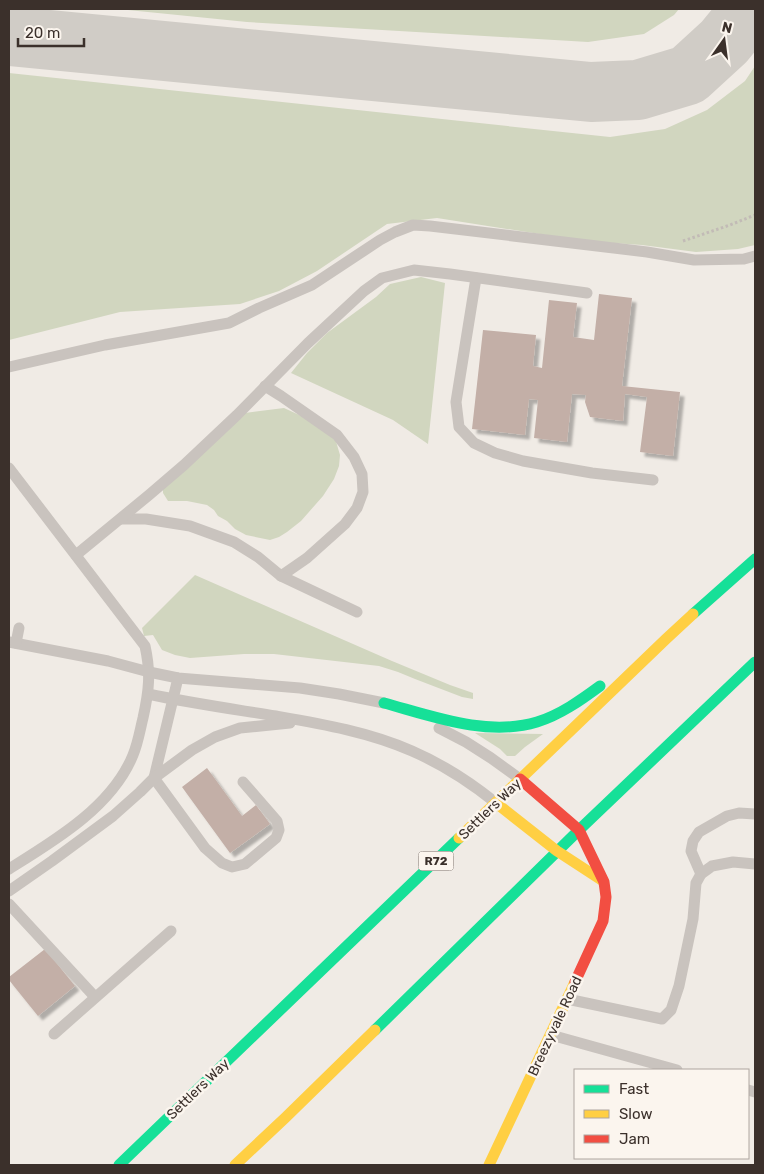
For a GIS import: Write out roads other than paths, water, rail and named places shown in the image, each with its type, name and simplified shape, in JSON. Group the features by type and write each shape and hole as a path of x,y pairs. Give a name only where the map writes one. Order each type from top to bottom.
{"main road":[{"name":"Settlers Way","path":"119,1165 666,639 755,559"},
{"path":"384,703 448,720 478,725 515,726 536,722 564,710 666,639"},
{"path":"234,1165 557,851 755,662"},
{"name":"Breezyvale Road","path":"489,1165 590,953 603,921 606,897 604,882 579,830 520,779"},
{"path":"496,803 557,851 604,882"}],"lane":[{"path":"9,367 105,345 229,323 312,285 380,240 413,225 637,251 694,260 744,259 755,256"},
{"path":"76,555 184,464 237,415 308,343 364,291 382,278 414,270 587,293"},
{"path":"476,278 456,402 459,427 474,443 495,453 523,461 592,473 653,480"},
{"path":"265,386 337,435 354,457 362,474 363,492 357,508 345,524 307,558 281,576"},
{"path":"9,468 146,646 149,672 148,694 141,729 133,755 123,775 95,808 71,828 9,869"},
{"path":"120,519 146,519 190,526 234,542 281,576 357,612"},
{"path":"19,628 12,643 108,661 178,678 300,688 384,703 415,716 466,742 520,779"},
{"path":"154,778 178,678"},
{"path":"148,694 174,700 336,726 374,737 411,750 450,770 496,803"},
{"path":"9,891 113,816 154,778 192,750 215,737 240,728 307,721"},
{"path":"154,778 205,848 222,863 232,867 245,864 276,838 279,830 277,821 243,782"},
{"path":"701,874 691,850 698,832 727,816 739,813 755,814"},
{"path":"567,999 662,1018 668,1014 679,986 693,920 696,883 701,874 712,866 733,862 755,864"},
{"path":"9,904 95,997"},
{"path":"54,1034 171,931"},
{"path":"551,1035 673,1069"}]}
